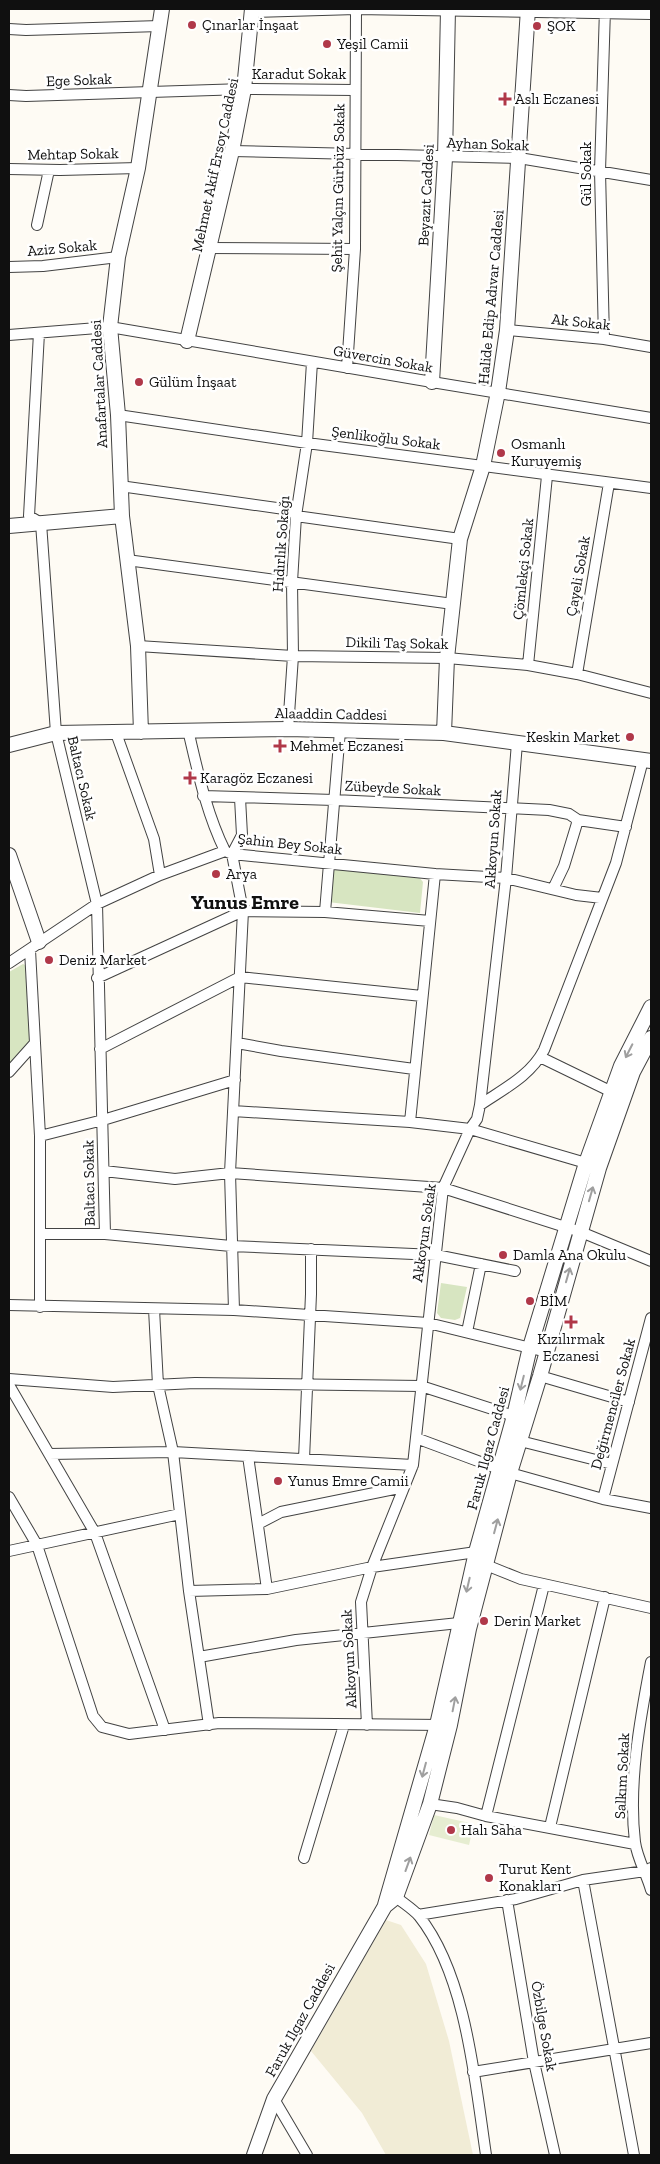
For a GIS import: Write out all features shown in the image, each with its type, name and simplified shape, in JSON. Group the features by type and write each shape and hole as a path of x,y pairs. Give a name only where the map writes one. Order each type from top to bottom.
{"street":[{"name":"Anafartalar Caddesi","path":"142,732 138,646 122,516 118,415 110,326 118,257 138,168 162,9"},
{"name":"Şehit Yalçın Gürbüz Sokak","path":"347,368 354,249 356,9"},
{"path":"255,10 605,11 651,14"},
{"name":"Mehmet Akif Ersoy Caddesi","path":"187,341 212,249 235,151 247,89 255,10"},
{"name":"Beyazıt Caddesi","path":"432,382 445,158 448,10"},
{"name":"Halide Edip Adıvar Caddesi","path":"444,733 447,658 460,539 482,466 498,392 507,330 528,11"},
{"name":"Gül Sokak","path":"604,339 600,171 605,11"},
{"path":"9,28 26,30 160,26"},
{"name":"Karadut Sokak","path":"150,92 247,89 354,90"},
{"name":"Ege Sokak","path":"9,94 26,96 150,92"},
{"name":"Ayhan Sokak","path":"235,151 355,153 445,158 519,158 651,180"},
{"name":"Mehtap Sokak","path":"9,168 49,170 138,168"},
{"path":"37,225 49,170"},
{"path":"212,249 354,249"},
{"name":"Aziz Sokak","path":"9,267 43,266 118,257"},
{"name":"Güvercin Sokak","path":"9,335 110,326 187,341 651,418"},
{"name":"Ak Sokak","path":"507,330 604,339 651,347"},
{"name":"Baltacı Sokak","path":"39,333 29,516 41,523 56,733 97,904 97,978 103,1120 105,1234"},
{"name":"Hıdırlık Sokağı","path":"288,729 292,656 292,582 296,516 307,443 312,362"},
{"name":"Şenlikoğlu Sokak","path":"118,415 547,476 651,488"},
{"name":"Çömlekçi Sokak","path":"528,665 547,476"},
{"name":"Çayeli Sokak","path":"577,674 609,483"},
{"path":"120,486 292,510 296,516 460,539"},
{"path":"9,526 122,516"},
{"path":"127,560 453,604"},
{"name":"Dikili Taş Sokak","path":"138,646 292,656 447,658 528,665 577,674 651,693"},
{"path":"188,730 203,796 213,826 228,852 243,911 230,1173 234,1310"},
{"name":"Alaaddin Caddesi","path":"9,745 56,733 188,730 340,730 444,733 517,744 649,759"},
{"path":"325,912 340,730"},
{"path":"116,733 154,839 160,875"},
{"name":"Akkoyun Sokak","path":"367,1725 361,1602 372,1567 413,1466 443,1188 470,1129 477,1119 480,1105 506,878 510,809 517,744"},
{"path":"480,1105 519,1079 536,1064 540,1056 616,863 649,759"},
{"name":"Zübeyde Sokak","path":"203,796 549,810 569,814 578,820 626,827"},
{"path":"228,852 242,834 240,798"},
{"path":"553,889 564,866 578,820"},
{"name":"Şahin Bey Sokak","path":"9,963 97,904 160,875 228,852 434,874 506,878 602,898"},
{"path":"9,856 35,946 34,1044 40,1136 40,1307"},
{"path":"410,1122 434,874"},
{"path":"97,978 243,911 325,912 430,921"},
{"path":"100,1049 240,977 422,996"},
{"name":"Faruk Ilgaz Caddesi","path":"254,2155 274,2099 385,1906 443,1725 486,1565 514,1416 530,1347 586,1163 621,1066 651,1008"},
{"name":"Faruk Ilgaz Caddesi","path":"385,1906 396,1897 430,1804 459,1623 476,1552 505,1471 520,1440 599,1168 633,1072 651,1038"},
{"path":"237,1043 281,1052 414,1069"},
{"path":"9,1072 34,1044"},
{"path":"540,1056 612,1092"},
{"path":"40,1136 103,1120 235,1080"},
{"path":"233,1111 410,1122 470,1129 586,1163"},
{"path":"104,1170 175,1179 230,1173 443,1188 580,1232 651,1261"},
{"path":"40,1234 105,1234 231,1246 436,1255 515,1271"},
{"path":"304,1459 311,1249"},
{"path":"467,1332 481,1264"},
{"path":"9,1305 234,1310 428,1323 547,1352"},
{"path":"154,1309 158,1385 173,1452 188,1591 209,1724"},
{"name":"Değirmenciler Sokak","path":"603,1499 629,1402 647,1351 651,1318"},
{"path":"540,1376 629,1402"},
{"path":"9,1379 113,1387 195,1383 421,1386 514,1416"},
{"path":"9,1385 94,1533 165,1730"},
{"path":"416,1438 505,1471 603,1499 651,1508"},
{"path":"520,1440 612,1464"},
{"path":"49,1454 173,1452 413,1466"},
{"path":"248,1456 267,1589"},
{"path":"258,1524 281,1512 404,1487"},
{"path":"9,1497 37,1545 93,1716 102,1727 129,1734 209,1724 443,1725"},
{"path":"9,1551 180,1514"},
{"path":"188,1591 267,1589 372,1567 476,1552 486,1565 544,1585 651,1608"},
{"path":"486,1816 544,1585"},
{"path":"550,1827 605,1597"},
{"path":"198,1657 296,1640 459,1623"},
{"name":"Salkım Sokak","path":"651,1662 640,1722 633,1804 635,1844 648,1869 651,1890"},
{"path":"304,1858 344,1725"},
{"path":"430,1804 635,1844"},
{"path":"418,1915 507,1900 583,1880 648,1869"},
{"path":"583,1880 634,2155"},
{"path":"396,1897 418,1915 440,1948 455,1986 473,2072 486,2155"},
{"name":"Özbilge Sokak","path":"507,1900 534,2062 555,2155"},
{"path":"473,2072 651,2043"},
{"path":"274,2099 307,2155"}],"shaded area":[{"path":"386,1920 401,1925 426,1964 449,2041 473,2155 386,2155 362,2113 311,2051"}],"green space":[{"path":"336,869 419,877 423,882 420,913 328,902 332,872"},
{"path":"23,964 25,965 31,1042 9,1066 9,972"},
{"path":"441,1283 467,1287 460,1318 455,1320 441,1318 437,1313"},
{"name":"Halı Saha","path":"434,1815 474,1824 469,1845 429,1835"}],"place":[{"name":"Çınarlar İnşaat","path":"192,25"},
{"name":"ŞOK","path":"537,26"},
{"name":"Yeşil Camii","path":"327,44"},
{"name":"Aslı Eczanesi","path":"505,99"},
{"name":"Gülüm İnşaat","path":"139,382"},
{"name":"Osmanlı Kuruyemiş","path":"501,453"},
{"name":"Keskin Market","path":"630,737"},
{"name":"Mehmet Eczanesi","path":"280,746"},
{"name":"Karagöz Eczanesi","path":"190,778"},
{"name":"Arya","path":"216,874"},
{"name":"Deniz Market","path":"49,960"},
{"name":"Damla Ana Okulu","path":"503,1255"},
{"name":"BİM","path":"530,1301"},
{"name":"Kızılırmak Eczanesi","path":"571,1322"},
{"name":"Yunus Emre Camii","path":"278,1481"},
{"name":"Derin Market","path":"484,1621"},
{"name":"Halı Saha","path":"451,1830"},
{"name":"Turut Kent Konakları","path":"489,1878"}],"district":[{"name":"Yunus Emre","path":"245,902"}]}
